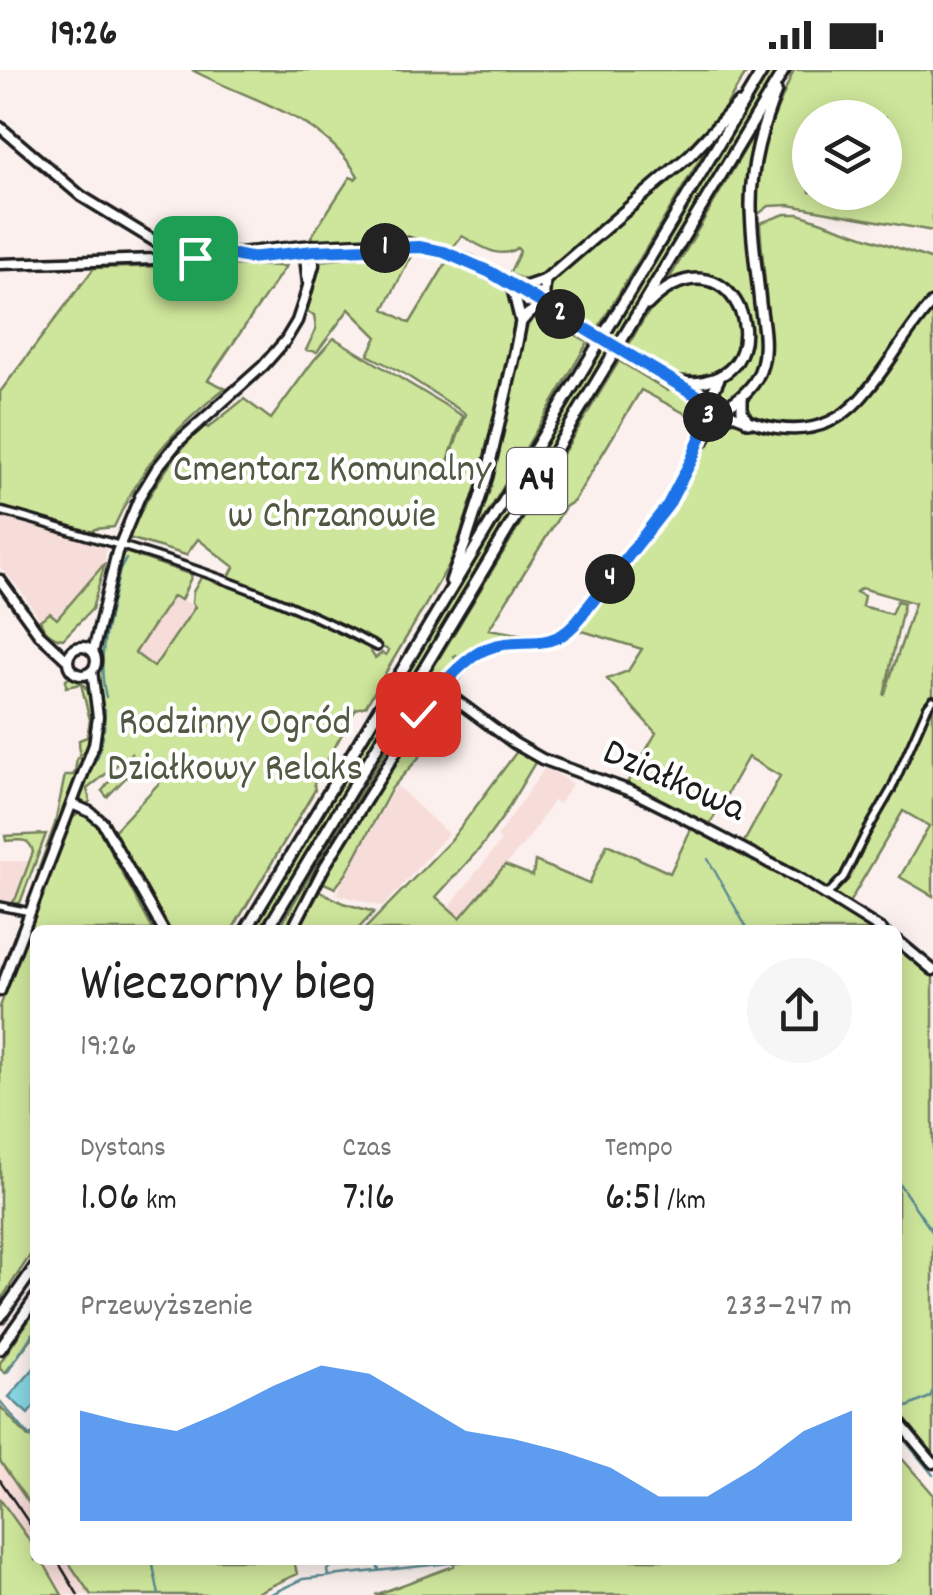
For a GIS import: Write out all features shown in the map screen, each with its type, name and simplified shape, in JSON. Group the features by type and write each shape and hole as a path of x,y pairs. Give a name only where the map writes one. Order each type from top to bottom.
{"highway":[{"name":"A4","path":"249,925 763,70"},
{"name":"A4","path":"271,925 784,70"},
{"path":"720,376 713,392 717,407 742,396 762,364 764,339 751,208 753,171 763,128 784,70"},
{"path":"440,607 466,544 487,476 521,322 516,287 545,280 690,154 752,87"},
{"path":"638,314 663,290 687,279 709,282 729,292 741,310 744,343 739,358 709,381 675,382"},
{"path":"521,322 543,304 545,280"},
{"path":"742,396 742,411 748,422"},
{"path":"0,1318 30,1273"},
{"path":"0,1348 30,1306"}],"street":[{"path":"0,126 82,196 176,254 195,258 250,251 308,254"},
{"path":"152,259 159,251 156,243"},
{"path":"234,255 249,258 420,247 470,262 717,407 748,422 795,430 820,425 856,403 933,302"},
{"path":"0,264 152,259 176,254"},
{"path":"274,255 290,258 308,254"},
{"path":"0,990 95,742 98,722 93,652 119,546 142,492 172,448 258,370 285,340 299,315 314,265 308,254"},
{"path":"308,254 308,283"},
{"path":"295,925 418,714 482,650 502,644 536,644 568,632 664,510 717,407"},
{"path":"0,511 253,590 377,647"},
{"path":"0,583 96,696"},
{"path":"67,660 100,624"},
{"path":"47,642 93,652"},
{"path":"82,676 92,671"},
{"name":"Działkowa","path":"441,689 542,760 647,798 753,852 874,925"},
{"path":"828,896 844,877 904,765 932,701"},
{"path":"72,804 102,822 160,925"},
{"path":"0,906 30,912"},
{"path":"902,944 933,970"},
{"path":"902,1426 933,1464"}],"shaded area":[{"path":"0,515 106,549 105,563 57,620 49,614 40,620 0,567"},
{"path":"174,596 196,607 154,668 135,653"},
{"path":"546,766 572,784 559,804 553,801 530,836 461,918 448,908 501,841 497,837"},
{"path":"396,785 448,834 383,907 336,894"},
{"path":"0,861 30,861 12,903 0,901"},
{"path":"0,1461 30,1505 30,1541 0,1499"},
{"path":"45,1565 70,1565 91,1595 62,1595"}],"green space":[{"path":"192,70 748,70 724,109 685,152 543,277 525,280 509,274 520,251 517,248 496,252 462,236 451,250 410,238 309,240 350,177 358,176 343,155 305,124"},
{"path":"768,70 779,70 617,340 608,335"},
{"path":"794,70 933,70 933,231 817,210 902,210 902,100 792,100 792,206 769,206 757,215 765,138"},
{"path":"758,127 747,185 760,354 751,381 734,399 716,400 720,385 747,349 746,312 732,291 711,277 690,275 668,281"},
{"path":"718,129 597,330 553,304 548,295 549,281"},
{"path":"785,214 799,214 933,260 933,294 862,393 836,414 819,422 794,426 751,418 747,406 760,382 766,358 767,300 760,223"},
{"name":"Cmentarz Komunalny w Chrzanowie","path":"414,251 384,309 410,323 448,260 509,294 516,316 480,474 449,565 366,706 356,709 314,784 315,790 235,925 164,925 113,832 161,781 143,760 107,797 102,791 132,753 87,789 90,801 86,806 80,799 99,743 97,647 119,557 125,552 192,575 181,600 173,596 135,653 154,667 195,607 193,592 202,576 355,640 368,647 375,658 386,655 388,650 229,577 234,567 198,539 186,555 129,538 145,504 180,451 203,425 208,428 244,399 271,419 334,338 463,416 443,476 466,414 368,355 377,337 349,309 317,352 306,350 316,329 314,315 307,312 320,261"},
{"path":"286,266 208,380 225,388 160,450 136,484 114,527 92,532 0,506 0,392 94,268"},
{"path":"700,284 724,296 737,312 742,330 729,364 714,376 695,381 668,374 628,346 648,313 664,296"},
{"path":"933,310 933,896 900,877 929,826 903,811 849,903 835,893 904,771 931,706 831,891 744,842 780,776 748,757 710,824 626,785 656,733 607,679 628,671 642,649 579,630 675,504 719,423 732,422 771,432 800,433 824,428 864,403","holes":["861,588 915,603 884,696 904,603 897,601 891,614 862,606 864,596 856,592"]},
{"path":"537,313 588,342 471,542 492,477 523,332"},
{"path":"601,346 610,351 267,925 253,925"},
{"path":"619,361 668,391 672,387 697,403 699,421 641,390 574,501 565,507 489,629 535,637 495,640 461,660 454,657 457,663 420,701 389,746 319,863 289,925 281,925"},
{"path":"105,563 92,609 63,639 49,633 40,620 50,613 57,619"},
{"path":"72,676 80,681 90,696 92,735 41,873 38,871 55,824 65,775 75,772 80,758 79,740 87,737 90,720 81,684 66,687 66,680"},
{"path":"440,706 461,710 392,788 335,888 324,883 401,747 427,710"},
{"path":"518,750 536,761 481,847 436,897 460,918 505,865 533,876 535,861 589,884 607,844 670,873 693,825 869,925 369,925 451,840"},
{"name":"Rodzinny Ogród Działkowy Relaks","path":"86,814 100,826 150,925 30,925 30,1256 0,1301 0,1007 44,886 72,818"},
{"path":"46,834 20,903 12,903 33,852 27,842 6,841 5,836"},
{"path":"320,891 374,912 362,925 301,925"},
{"path":"902,948 933,975 933,1453 902,1416"},
{"path":"30,1318 30,1340 5,1373 0,1363"},
{"path":"0,1406 30,1436 30,1505 0,1461"},
{"path":"902,1459 933,1494 933,1595 375,1595 454,1566 902,1565"},
{"path":"0,1499 30,1541 30,1565 45,1565 62,1595 0,1595"},
{"path":"70,1565 295,1565 297,1574 252,1595 91,1595"}],"water":[{"path":"30,1373 28,1414 9,1397"}],"waterway":[{"path":"106,697 102,665 106,633 126,559"},
{"path":"104,730 105,710"},
{"path":"97,759 103,736"},
{"path":"708,859 745,925"},
{"path":"833,893 852,905"},
{"path":"861,910 884,925"},
{"path":"902,938 908,942"},
{"path":"913,947 933,964"},
{"path":"902,1188 933,1233"},
{"path":"7,1373 30,1338"},
{"path":"902,1409 930,1397 933,1390"},
{"path":"0,1401 30,1437"},
{"path":"913,1433 933,1456"},
{"path":"902,1437 933,1475"},
{"path":"153,1565 159,1595"},
{"path":"328,1577 327,1570 334,1565"},
{"path":"376,1565 379,1569"},
{"path":"269,1595 303,1579 431,1565"}],"railway":[{"path":"0,1480 30,1525"},
{"path":"60,1565 78,1595"}],"route":[{"path":"195,258 420,247 444,252 490,272 713,405 692,459 668,505 568,632 536,644 502,644 482,650 418,714"}]}
